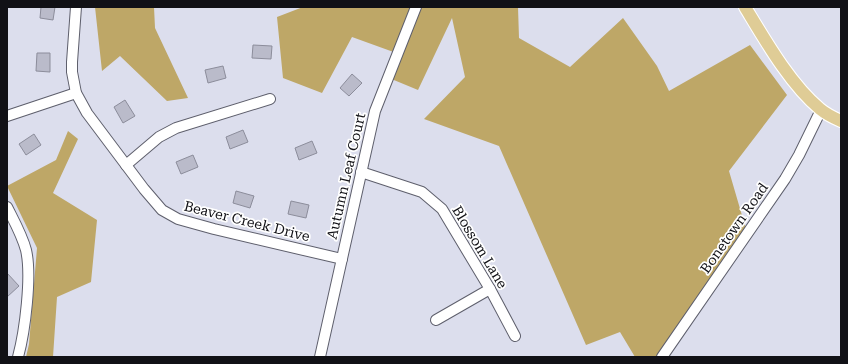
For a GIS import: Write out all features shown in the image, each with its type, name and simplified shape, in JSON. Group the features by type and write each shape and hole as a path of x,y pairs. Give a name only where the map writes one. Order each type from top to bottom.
{"main road":[{"path":"745,7 774,52 806,97 821,110 841,121"}],"street":[{"name":"Beaver Creek Drive","path":"76,7 72,62 72,72 76,93 87,113 162,210 178,219 214,229 342,259"},
{"name":"Autumn Leaf Court","path":"320,357 375,111 416,7"},
{"path":"7,116 76,93"},
{"path":"126,165 159,137 176,128 270,99"},
{"name":"Bonetown Road","path":"662,357 785,179 799,155 821,110"},
{"name":"Blossom Lane","path":"361,172 422,192 442,209 516,336"},
{"path":"7,207 21,235 26,249 28,264 25,320 18,357"},
{"path":"436,320 490,289"}],"shaded area":[{"path":"95,7 154,7 155,28 188,98 167,101 120,56 102,71"},
{"path":"303,7 518,7 519,38 570,67 623,18 657,66 669,91 750,45 787,95 729,171 748,236 664,357 635,357 620,332 586,345 499,146 424,119 465,77 452,18 418,90 389,78 399,54 352,37 322,93 283,78 277,17"},
{"path":"68,131 78,139 53,193 97,220 91,282 57,297 53,357 26,357 29,344 37,248 7,186 56,160"}],"building":[{"path":"41,7 55,7 53,20 40,18"},
{"path":"253,45 272,46 271,59 252,58"},
{"path":"37,53 50,53 50,72 36,71"},
{"path":"223,66 226,78 208,83 205,70"},
{"path":"352,74 362,83 349,96 340,88"},
{"path":"125,100 135,116 123,123 114,107"},
{"path":"243,130 248,142 230,149 226,137"},
{"path":"34,134 41,145 26,155 19,144"},
{"path":"312,141 317,153 299,160 295,148"},
{"path":"193,155 198,167 181,174 176,162"},
{"path":"236,191 254,196 250,208 233,203"},
{"path":"291,201 309,205 306,218 288,214"},
{"path":"7,273 19,286 7,297"}]}
